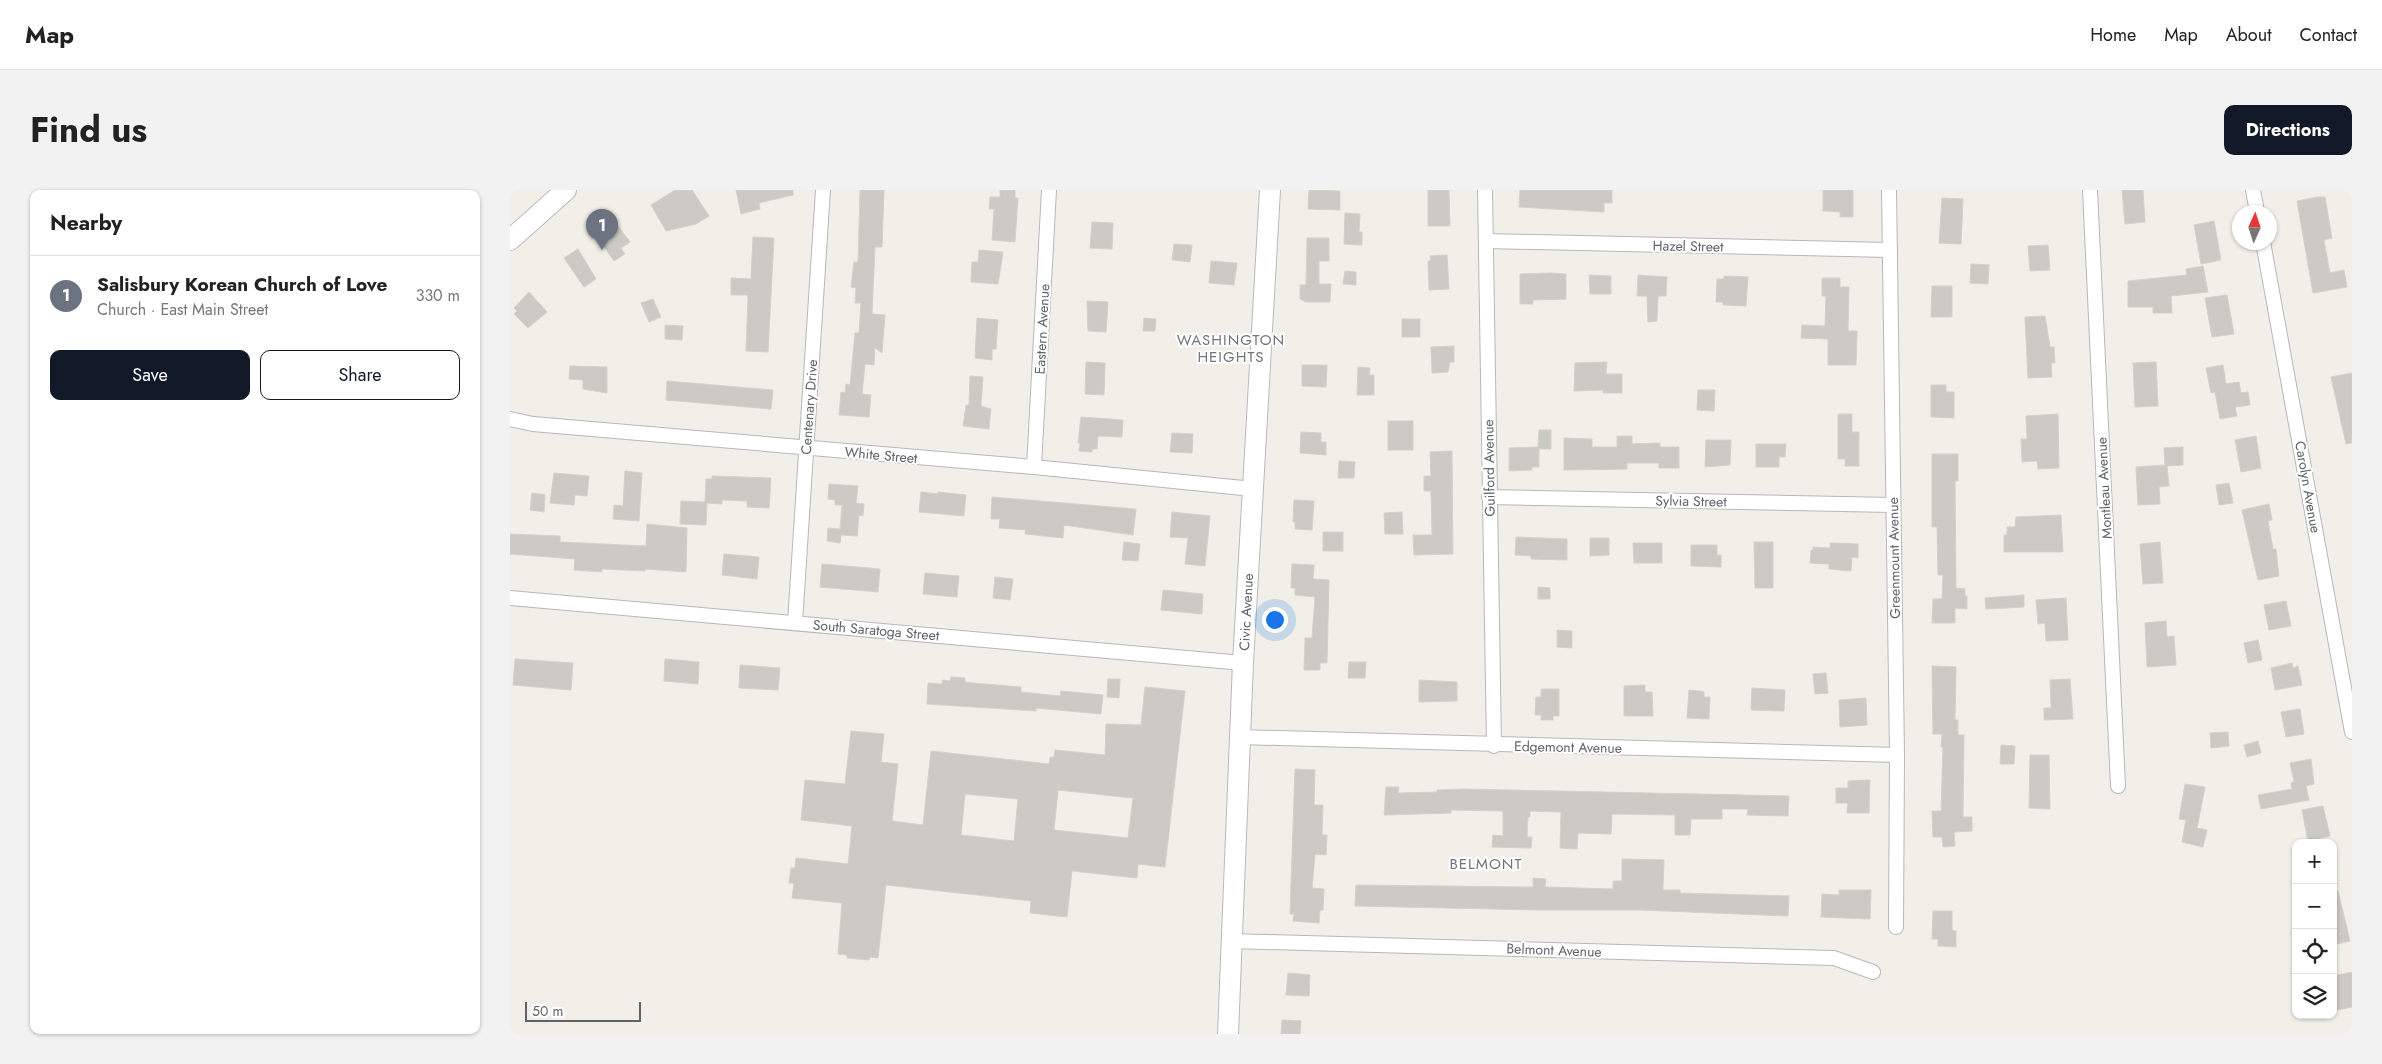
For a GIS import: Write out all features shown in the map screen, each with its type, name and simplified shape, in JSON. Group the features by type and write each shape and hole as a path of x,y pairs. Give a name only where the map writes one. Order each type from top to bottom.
{"street":[{"path":"510,240 566,190"},
{"name":"Centenary Drive","path":"795,623 822,190"},
{"name":"Eastern Avenue","path":"1034,467 1049,190"},
{"name":"Civic Avenue","path":"1228,1034 1239,737 1270,190"},
{"name":"Guilford Avenue","path":"1485,190 1494,746"},
{"name":"Greenmount Avenue","path":"1889,190 1897,755 1896,927"},
{"name":"Montleau Avenue","path":"2090,190 2118,786"},
{"path":"2253,190 2256,205"},
{"name":"Hazel Street","path":"1486,241 1890,250"},
{"name":"Carolyn Avenue","path":"2264,250 2352,732"},
{"name":"White Street","path":"510,419 533,424 806,449 1034,467 1253,489"},
{"name":"Sylvia Street","path":"1489,497 1894,505"},
{"name":"South Saratoga Street","path":"510,598 1243,663"},
{"name":"Edgemont Avenue","path":"1239,737 1494,746 1897,755"},
{"name":"Belmont Avenue","path":"1231,940 1834,958 1873,972"}],"building":[{"path":"675,190 692,190 709,216 696,224 666,231 651,205"},
{"path":"736,190 793,190 793,195 759,203 760,209 741,214"},
{"path":"860,190 884,190 882,247 875,247 872,314 885,315 882,353 875,348 874,365 865,364 862,394 871,395 869,417 839,415 841,392 845,393 846,384 850,385 855,333 859,333 861,303 855,303 856,288 851,287 854,262 858,262"},
{"path":"1000,190 1015,190 1015,198 1018,198 1015,242 992,240 994,209 989,209 990,197 1000,197"},
{"path":"1309,190 1340,191 1340,210 1308,209"},
{"path":"1428,190 1449,190 1450,226 1428,226"},
{"path":"1520,190 1612,190 1612,203 1604,203 1604,212 1519,207"},
{"path":"1823,190 1853,190 1853,217 1840,217 1840,212 1823,211"},
{"path":"2122,190 2143,190 2145,222 2125,224"},
{"path":"2325,197 2332,238 2324,240 2330,273 2344,270 2347,287 2313,293 2297,201"},
{"path":"1942,198 1963,199 1961,244 1939,243"},
{"path":"1345,213 1360,214 1359,232 1362,232 1362,245 1344,244"},
{"path":"2214,221 2221,260 2201,264 2194,225"},
{"path":"1092,222 1113,223 1112,249 1090,248"},
{"path":"616,223 630,242 621,248 625,254 614,261 596,236"},
{"path":"753,237 774,238 768,352 746,351 748,298 747,295 731,295 731,278 751,279"},
{"path":"1307,238 1329,238 1329,261 1319,261 1319,284 1331,284 1330,302 1306,302 1300,299 1300,285 1306,285"},
{"path":"1174,244 1192,245 1190,262 1172,260"},
{"path":"2048,245 2050,270 2030,271 2028,246"},
{"path":"578,249 596,279 584,287 564,258"},
{"path":"979,250 1003,252 998,284 971,282 972,262 978,262"},
{"path":"1447,255 1449,289 1429,290 1428,261 1431,261 1430,256"},
{"path":"1211,261 1237,263 1234,285 1209,283"},
{"path":"1971,264 1989,265 1988,284 1970,283"},
{"path":"2203,266 2208,292 2171,296 2172,313 2153,313 2153,307 2128,307 2128,281 2187,275 2186,269"},
{"path":"1345,271 1356,272 1356,285 1343,284"},
{"path":"1520,274 1566,274 1566,299 1533,300 1533,304 1520,304"},
{"path":"1589,275 1611,276 1611,294 1590,294"},
{"path":"1638,275 1667,277 1666,296 1658,296 1657,321 1648,322 1647,296 1637,296"},
{"path":"1724,276 1748,277 1746,306 1723,305 1723,302 1716,302 1717,279 1724,279"},
{"path":"1822,278 1840,278 1840,287 1849,287 1848,331 1857,331 1856,365 1828,365 1828,339 1801,338 1802,325 1825,326 1826,296 1822,296"},
{"path":"1932,286 1952,286 1952,317 1931,317"},
{"path":"529,292 547,312 528,328 514,314 517,311 514,308"},
{"path":"2227,295 2234,334 2212,337 2205,298"},
{"path":"653,299 661,317 649,322 641,303"},
{"path":"1087,301 1108,302 1106,332 1088,331"},
{"path":"2045,316 2050,347 2054,347 2055,363 2051,363 2052,377 2028,378 2025,317"},
{"path":"977,318 998,320 996,349 992,349 992,360 975,358"},
{"path":"1144,318 1156,319 1155,331 1143,331"},
{"path":"1402,319 1420,319 1420,337 1402,337"},
{"path":"665,325 683,326 682,340 665,339"},
{"path":"1454,346 1454,362 1450,362 1448,372 1432,373 1431,347"},
{"path":"1086,362 1105,363 1104,395 1085,394"},
{"path":"1607,362 1606,374 1622,374 1622,393 1603,393 1603,390 1574,391 1575,363"},
{"path":"2156,362 2158,406 2135,407 2133,363"},
{"path":"1302,365 1327,365 1326,387 1302,386"},
{"path":"2223,365 2226,384 2239,382 2241,393 2248,392 2250,405 2235,407 2237,416 2220,419 2215,392 2211,393 2206,368"},
{"path":"570,366 607,367 607,393 583,389 583,380 569,379"},
{"path":"1358,367 1370,368 1369,375 1374,375 1374,395 1357,395"},
{"path":"2352,373 2352,443 2346,444 2331,377"},
{"path":"970,376 983,377 981,406 991,409 989,429 963,426 966,405 969,405"},
{"path":"667,381 773,390 771,409 666,400"},
{"path":"1931,385 1946,385 1946,392 1954,392 1954,418 1931,417"},
{"path":"1698,390 1715,390 1714,411 1697,410"},
{"path":"1838,414 1852,414 1852,432 1859,432 1859,466 1845,466 1845,459 1838,459"},
{"path":"2058,414 2059,468 2038,469 2037,461 2022,462 2021,439 2027,439 2026,416"},
{"path":"1081,417 1123,420 1122,437 1098,436 1097,449 1092,449 1092,452 1079,451"},
{"path":"1388,421 1413,421 1413,450 1388,450"},
{"path":"1539,430 1551,430 1551,449 1539,449 1539,467 1532,467 1532,470 1509,471 1509,448 1538,447"},
{"path":"1301,432 1321,433 1321,442 1326,442 1326,455 1300,453"},
{"path":"1172,433 1193,434 1192,453 1170,452"},
{"path":"1617,436 1632,436 1632,444 1660,443 1660,447 1679,447 1679,468 1659,468 1659,463 1627,463 1627,469 1564,470 1564,438 1592,439 1592,447 1617,447"},
{"path":"2256,436 2261,468 2241,472 2235,440"},
{"path":"1706,440 1731,440 1730,465 1705,467"},
{"path":"1756,444 1786,444 1785,457 1779,457 1779,467 1756,467"},
{"path":"2183,447 2183,465 2167,466 2169,486 2159,487 2160,504 2138,505 2136,467 2165,465 2164,448"},
{"path":"1452,451 1453,554 1414,555 1413,535 1432,535 1431,491 1424,491 1424,476 1431,476 1430,452"},
{"path":"1932,454 1958,454 1958,481 1955,481 1956,588 1965,589 1967,609 1955,608 1955,623 1932,623 1933,599 1942,599 1943,575 1938,575 1937,527 1932,527"},
{"path":"1339,461 1355,462 1354,478 1338,478"},
{"path":"625,471 642,473 639,521 613,519 614,505 623,506"},
{"path":"554,473 589,476 587,496 575,495 574,505 550,503"},
{"path":"712,476 771,478 769,508 747,507 747,501 722,500 722,504 707,503 706,525 680,524 681,501 705,502 706,479 712,479"},
{"path":"2229,483 2233,503 2219,505 2216,485"},
{"path":"829,484 858,486 856,503 864,504 863,516 859,515 857,536 841,535 840,543 827,541 828,528 840,529 842,505 835,505 835,500 828,499"},
{"path":"921,492 966,495 964,516 919,512"},
{"path":"532,493 545,495 544,512 530,510"},
{"path":"992,497 1136,509 1133,535 1064,525 1063,538 1025,534 1026,530 999,528 1000,519 991,519"},
{"path":"1294,500 1314,501 1312,530 1295,529 1295,522 1293,522"},
{"path":"2269,504 2272,520 2268,521 2273,549 2276,549 2279,576 2258,580 2242,510"},
{"path":"1172,512 1210,516 1205,566 1185,564 1188,538 1170,537"},
{"path":"1402,512 1403,534 1385,534 1384,513"},
{"path":"2061,515 2063,552 2004,552 2004,535 2007,535 2007,527 2015,527 2016,517"},
{"path":"647,524 687,528 686,572 645,569 645,571 602,569 602,572 574,570 575,559 510,554 510,534 560,536 560,542 646,546"},
{"path":"1323,532 1343,532 1343,551 1323,551"},
{"path":"1516,537 1567,539 1567,560 1531,559 1531,556 1515,555"},
{"path":"1590,538 1609,538 1609,555 1590,556"},
{"path":"1124,542 1140,544 1138,561 1122,560"},
{"path":"1754,542 1773,542 1773,588 1755,588"},
{"path":"2160,542 2163,583 2143,584 2140,544"},
{"path":"1633,543 1662,543 1662,563 1634,563"},
{"path":"1830,543 1858,544 1858,558 1852,557 1851,571 1829,569 1829,564 1810,563 1813,547 1830,548"},
{"path":"1691,545 1717,545 1717,555 1721,555 1721,567 1691,566"},
{"path":"724,554 759,557 757,579 722,575"},
{"path":"822,564 880,569 878,592 820,587"},
{"path":"1292,564 1314,565 1313,579 1329,580 1327,663 1320,663 1320,670 1304,670 1305,638 1312,638 1315,597 1295,595 1295,588 1291,588"},
{"path":"925,573 959,576 957,597 923,594"},
{"path":"995,577 1013,579 1010,600 993,598"},
{"path":"1538,587 1550,588 1550,599 1538,599"},
{"path":"1163,590 1203,594 1202,614 1161,610"},
{"path":"2024,595 2024,607 1986,609 1985,598"},
{"path":"2066,598 2068,640 2046,641 2045,623 2038,624 2036,600"},
{"path":"2286,601 2291,626 2269,630 2264,605"},
{"path":"2166,621 2167,637 2174,636 2176,665 2147,667 2145,623"},
{"path":"1557,630 1572,631 1572,648 1557,647"},
{"path":"2258,640 2262,660 2248,663 2244,643"},
{"path":"515,659 573,663 571,690 513,685"},
{"path":"665,659 699,662 698,684 664,681"},
{"path":"1349,662 1366,662 1365,678 1348,678"},
{"path":"2292,663 2293,668 2298,666 2302,685 2275,690 2271,668"},
{"path":"740,665 780,668 778,690 739,688"},
{"path":"1932,666 1956,667 1955,720 1958,720 1958,735 1964,735 1963,817 1972,817 1972,831 1954,832 1955,846 1943,847 1942,837 1933,837 1932,811 1941,811 1943,747 1941,747 1942,734 1933,734"},
{"path":"1826,673 1828,693 1815,694 1813,674"},
{"path":"951,677 965,678 965,682 1021,687 1021,692 1060,696 1061,691 1103,695 1101,714 1036,708 1036,711 927,704 928,683 942,684 943,680 950,681"},
{"path":"1108,679 1120,679 1119,698 1107,697"},
{"path":"2070,679 2073,719 2044,720 2044,708 2051,708 2050,680"},
{"path":"1419,680 1457,682 1457,701 1419,702"},
{"path":"1645,685 1645,692 1652,692 1653,716 1624,716 1624,686"},
{"path":"1145,687 1185,691 1165,867 1138,864 1137,878 1072,871 1067,917 1030,913 1031,901 886,885 878,958 870,957 869,960 847,958 847,955 838,954 842,903 792,898 794,883 789,883 791,868 795,868 796,858 848,864 852,826 801,820 805,780 845,784 851,731 884,734 881,762 898,764 892,821 923,825 931,751 1049,764 1050,757 1054,757 1055,750 1105,755 1106,724 1141,725","holes":["1058,790 1133,798 1128,838 1054,830","965,794 1018,799 1014,841 961,835"]},
{"path":"1752,688 1785,690 1784,711 1751,710"},
{"path":"1541,689 1559,689 1559,716 1553,716 1553,720 1541,720 1541,715 1535,715 1536,697 1541,697"},
{"path":"1689,690 1704,692 1704,697 1710,697 1709,719 1687,718"},
{"path":"1866,698 1867,725 1840,727 1839,700"},
{"path":"2300,709 2304,734 2286,737 2281,712"},
{"path":"2228,732 2229,746 2211,748 2210,733"},
{"path":"2258,741 2261,753 2247,757 2244,745"},
{"path":"2001,745 2015,746 2014,764 2000,764"},
{"path":"2030,755 2049,755 2050,809 2029,808"},
{"path":"2311,759 2314,784 2306,786 2309,800 2261,809 2258,795 2292,789 2291,783 2294,782 2290,763"},
{"path":"1295,769 1315,770 1314,805 1323,805 1322,835 1327,835 1326,855 1315,854 1312,888 1324,889 1323,910 1320,910 1319,923 1293,921 1294,914 1290,914"},
{"path":"1870,780 1869,813 1847,813 1848,803 1836,803 1836,788 1848,788 1848,781"},
{"path":"2185,784 2205,787 2197,828 2207,830 2203,847 2182,842 2186,820 2179,819"},
{"path":"1386,787 1399,787 1398,793 1463,789 1789,796 1788,816 1747,815 1748,809 1722,809 1722,819 1691,819 1690,835 1675,835 1675,815 1612,814 1611,834 1578,833 1577,849 1560,848 1561,812 1530,811 1527,837 1532,837 1531,848 1492,847 1493,835 1503,836 1503,811 1451,810 1451,813 1384,815"},
{"path":"2323,806 2330,836 2308,839 2302,810"},
{"path":"1622,859 1664,860 1663,890 1680,890 1680,893 1789,896 1788,916 1640,910 1355,906 1356,885 1533,887 1533,878 1546,879 1545,887 1613,889 1613,881 1622,881"},
{"path":"1839,890 1871,890 1870,919 1821,917 1822,894 1839,895"},
{"path":"2337,891 2350,941 2337,944 2337,929"},
{"path":"1933,911 1952,911 1952,930 1956,931 1956,947 1938,946 1938,939 1932,939"},
{"path":"2352,972 2352,1007 2337,1010 2337,975"},
{"path":"1288,973 1310,975 1309,996 1286,995"},
{"path":"1282,1020 1301,1021 1300,1034 1281,1034"}],"place":[{"name":"Salisbury Korean Church of Love","path":"602,250"}],"district":[{"name":"WASHINGTON HEIGHTS","path":"1231,348"},
{"name":"BELMONT","path":"1486,864"}]}
